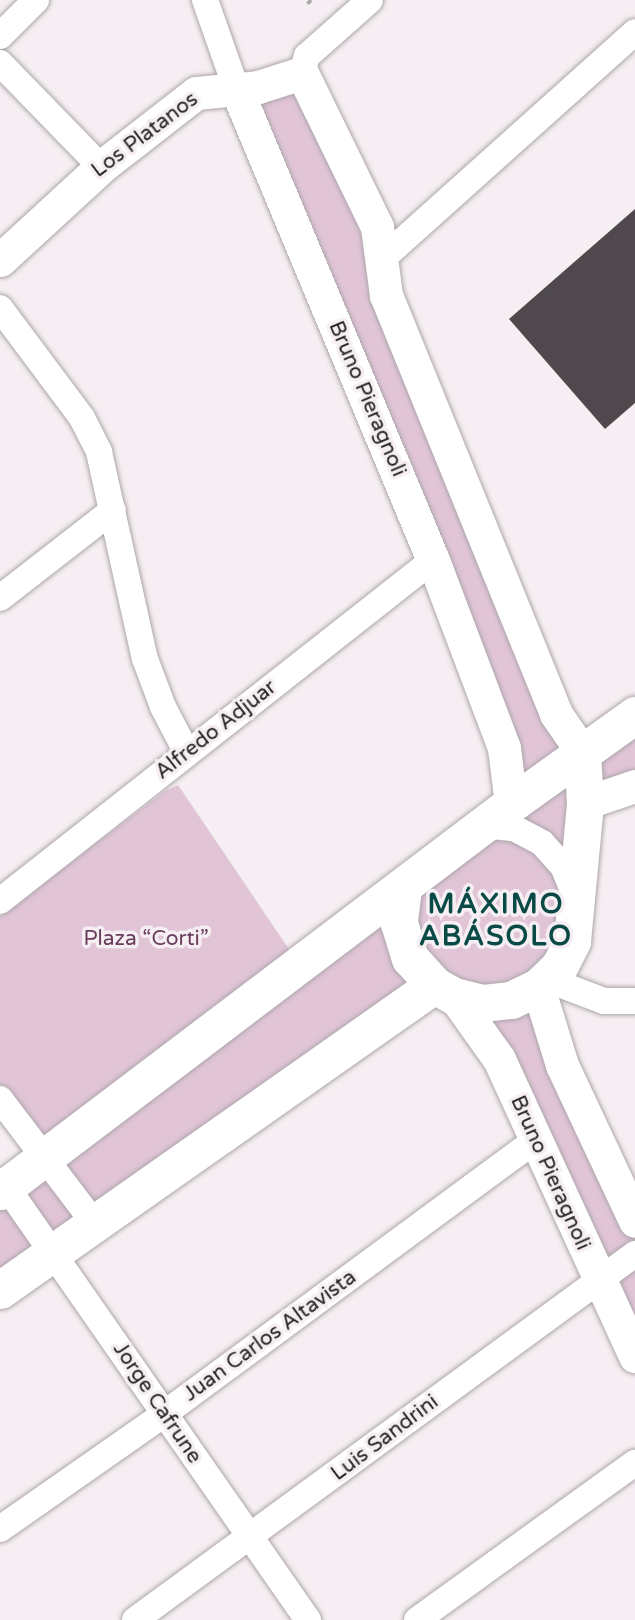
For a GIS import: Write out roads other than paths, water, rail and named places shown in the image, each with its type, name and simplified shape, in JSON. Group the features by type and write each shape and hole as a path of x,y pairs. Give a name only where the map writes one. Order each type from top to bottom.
{"main road":[{"path":"3,1188 403,888 497,814 635,715"},
{"path":"403,888 399,923 410,958 444,990 482,1003 511,1000 542,983 559,967 572,942 585,803 582,751"},
{"path":"0,1290 94,1223 444,990"}],"street":[{"path":"0,36 36,0"},
{"name":"Bruno Pieragnoli","path":"205,0 236,88 433,560 504,748 497,814"},
{"path":"370,0 307,56 303,72 377,228 386,295 556,714 582,751"},
{"path":"381,260 635,32"},
{"path":"0,63 101,167"},
{"name":"Los Platanos","path":"0,260 101,167 196,93 258,87 303,72"},
{"path":"2,314 82,418 99,452 145,659 187,753"},
{"path":"0,598 113,510"},
{"name":"Alfredo Adjuar","path":"0,901 433,560"},
{"path":"585,803 635,786"},
{"path":"497,814 514,828 542,843 563,866 575,895"},
{"path":"633,1212 562,1065 542,983 604,1001 635,1001"},
{"name":"Bruno Pieragnoli","path":"444,990 499,1059 635,1356"},
{"path":"0,1099 94,1223"},
{"name":"Juan Carlos Altavista","path":"0,1528 164,1414 537,1139"},
{"name":"Jorge Cafrune","path":"3,1188 54,1251 308,1620"},
{"name":"Luis Sandrini","path":"135,1620 635,1254"},
{"path":"417,1620 635,1463"}],"district":[{"name":"MÁXIMO ABÁSOLO","path":"496,920"}],"park label":[{"name":"Plaza “Corti”","path":"146,939"}]}
